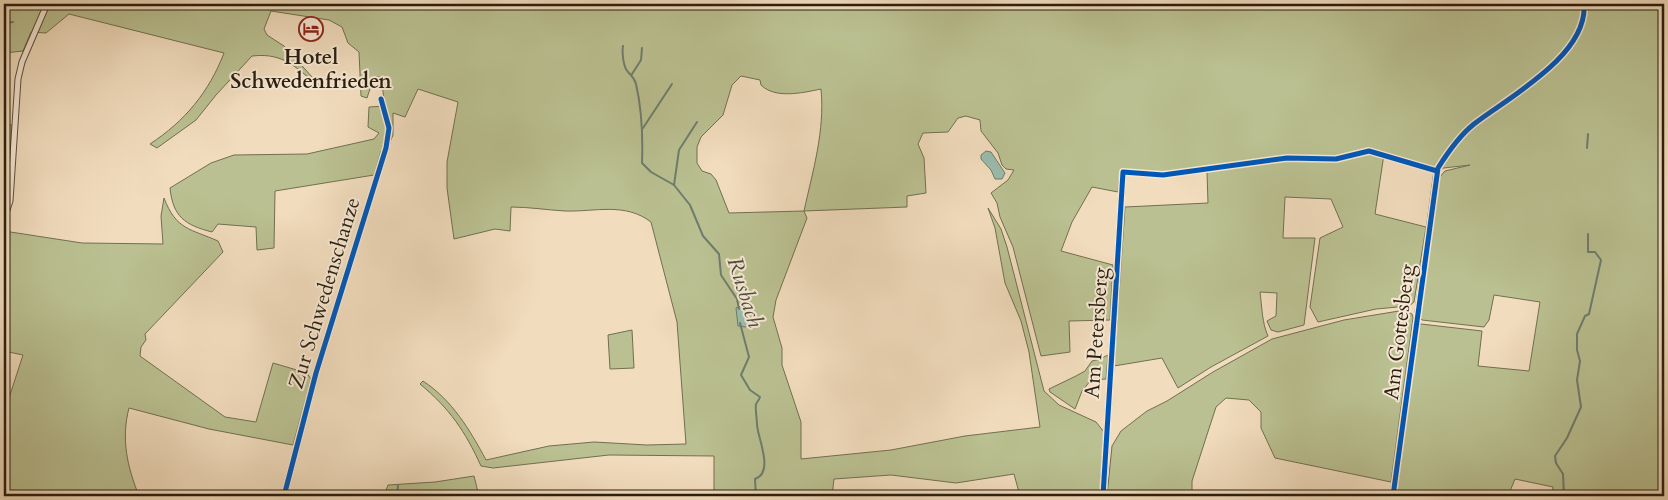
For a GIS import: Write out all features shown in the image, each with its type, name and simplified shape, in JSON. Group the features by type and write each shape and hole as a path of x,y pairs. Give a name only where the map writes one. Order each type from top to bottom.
{"street":[{"path":"4,219 10,201 18,79 22,62 46,4"},
{"name":"Zur Schwedenschanze","path":"284,496 316,374 386,148 389,128 381,99"},
{"name":"Am Gottesberg","path":"1392,496 1437,171"},
{"name":"Am Petersberg","path":"1104,496 1123,172"}],"green space":[{"path":"4,4 1664,4 1664,496 1552,496 1553,487 1515,479 1508,496 1396,496 1418,326 1421,324 1482,331 1478,366 1529,371 1540,302 1494,295 1489,320 1484,327 1422,320 1419,317 1439,178 1445,171 1470,165 1435,169 1384,154 1375,214 1426,227 1414,302 1409,306 1376,309 1318,322 1310,307 1320,238 1343,227 1331,199 1285,197 1283,238 1315,238 1304,325 1278,332 1271,330 1267,321 1276,316 1277,293 1260,292 1263,320 1268,336 1211,367 1178,388 1162,358 1114,366 1125,207 1208,203 1207,172 1162,177 1120,173 1118,192 1092,187 1072,222 1061,251 1113,265 1110,320 1069,321 1070,352 1041,356 1013,247 1000,217 997,203 991,193 1008,180 1014,170 1006,169 1002,165 998,153 981,131 980,120 966,116 958,118 948,132 923,133 918,144 924,158 926,193 907,196 907,207 804,211 807,218 776,300 773,317 782,348 782,365 801,422 801,459 891,450 965,436 1040,427 1029,352 1021,321 1005,283 995,228 988,208 1001,229 1007,247 1044,391 1059,405 1096,422 1104,432 1100,496 1020,496 1014,474 956,483 891,475 834,479 832,496 714,496 714,456 609,455 493,468 481,466 456,421 440,402 420,384 423,381 443,397 459,416 486,460 549,446 594,442 647,445 686,444 677,322 651,222 631,212 620,210 565,211 511,207 510,231 495,229 454,239 447,188 447,162 458,102 418,89 405,117 393,113 393,135 386,152 381,151 374,175 275,191 274,248 257,250 256,227 218,224 212,232 194,226 177,213 170,188 211,163 234,155 307,154 374,139 379,133 368,127 369,107 385,106 381,77 374,77 367,98 361,96 359,52 348,43 342,27 329,20 271,11 264,29 267,35 284,46 323,89 283,60 274,57 252,56 196,120 157,148 150,144 174,126 203,93 224,53 69,14 46,33 31,32 23,51 4,53","holes":["741,76 760,80 761,85 774,92 789,94 821,89 820,135 804,211 729,213 716,180 711,174 702,171 697,163 697,147 701,137 723,115 732,85"]},
{"path":"4,125 12,125 10,167 4,166"},
{"path":"164,198 179,223 192,231 218,241 223,252 145,334 146,340 141,347 140,356 225,417 256,422 273,363 307,373 311,379 293,445 209,429 129,408 125,431 126,452 139,496 4,496 4,400 8,401 23,355 4,351 4,231 82,243 163,244 161,216"},
{"path":"1405,310 1412,314 1413,318 1391,482 1275,458 1261,428 1261,412 1249,400 1226,398 1216,407 1192,481 1192,496 1107,496 1112,446 1121,431 1147,411 1272,339 1344,320"},
{"path":"632,330 634,368 610,369 608,335"},
{"path":"1108,355 1106,379 1091,380 1082,391 1075,409 1050,392 1049,389 1085,371 1092,361"},
{"path":"474,476 479,496 384,496 388,485 435,482"}],"shaded area":[{"path":"986,151 991,152 1005,173 1002,179 995,179 991,170 981,159 981,155"},
{"path":"743,305 747,311 749,324 746,327 738,326 736,308"}],"waterway":[{"path":"4,23 13,22"},
{"name":"Rusbach","path":"623,46 625,67 633,77 640,104 642,163 651,172 674,185 690,205 703,236 719,254 721,275 737,299 739,309"},
{"name":"Rusbach","path":"632,74 641,60 642,48"},
{"name":"Rusbach","path":"643,128 672,84"},
{"name":"Rusbach","path":"674,185 679,150 697,122"},
{"path":"1587,148 1588,134"},
{"path":"1564,496 1563,474 1556,463 1555,456 1567,438 1581,407 1577,380 1580,361 1577,350 1577,334 1585,316 1589,314 1601,260 1595,252 1588,252 1588,234"},
{"name":"Rusbach","path":"740,323 749,357 741,375 750,390 760,397 756,404 756,411 758,430 764,454 764,469 761,475 755,479 756,496"},
{"path":"397,496 398,485"}],"cycle path":[{"path":"1393,496 1438,168 1463,134 1544,73 1560,57 1573,40 1582,23 1584,4"},
{"path":"284,496 316,373 386,148 389,128 381,99"},
{"path":"1103,496 1123,172 1163,175 1287,158 1336,159 1369,151 1437,171"}],"place":[{"name":"Hotel Schwedenfrieden","path":"311,29"}]}
